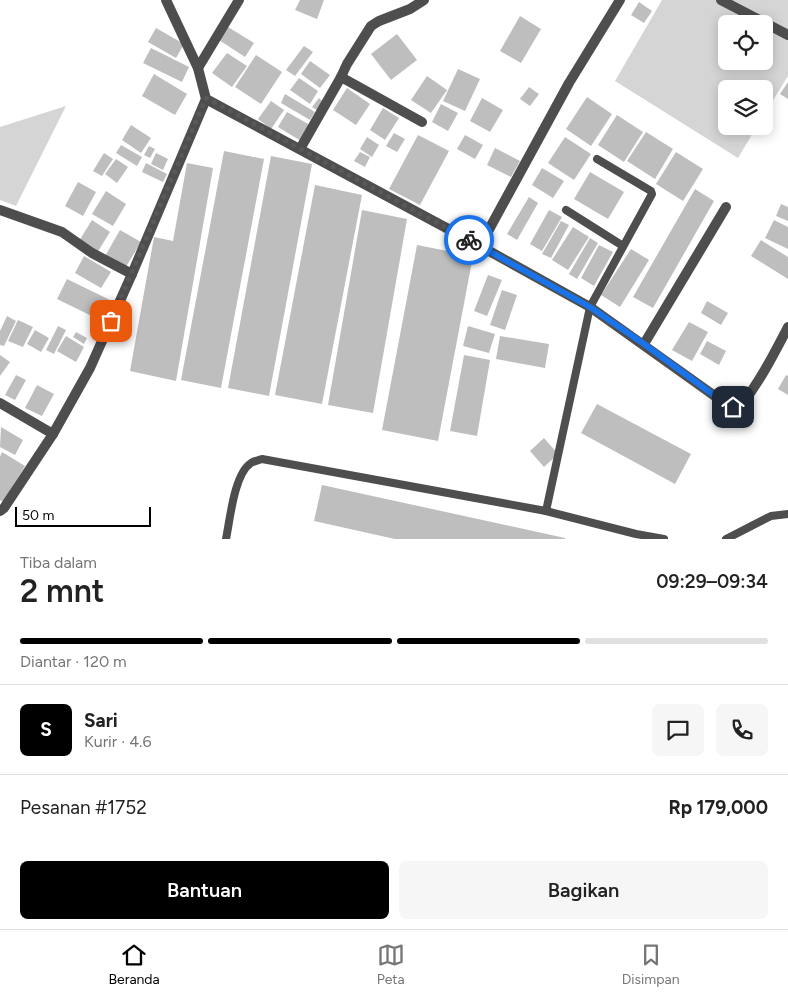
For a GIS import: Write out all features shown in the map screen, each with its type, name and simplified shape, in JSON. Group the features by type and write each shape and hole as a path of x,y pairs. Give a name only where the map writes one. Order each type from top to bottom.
{"street":[{"path":"0,511 4,508 53,434 90,368 206,98 198,68 166,0"},
{"path":"198,68 239,0"},
{"path":"300,150 347,64 371,26 410,9 424,0"},
{"path":"480,246 569,83 620,0"},
{"path":"721,0 788,36"},
{"path":"341,77 422,122"},
{"path":"206,98 590,307 726,404 739,408 763,375 788,327"},
{"path":"644,344 726,207"},
{"path":"0,210 62,232 92,253 132,274"},
{"path":"0,403 53,434"}],"lane":[{"path":"546,511 590,307 651,198 651,191 597,159"},
{"path":"566,210 624,246"},
{"path":"226,539 240,477 251,463 262,459 546,511 636,534 664,539"},
{"path":"726,539 771,516 788,514"}],"shaded area":[{"path":"662,0 788,0 788,76 773,100 773,80 718,80 718,135 752,135 738,158 615,81"},
{"path":"66,106 16,206 0,200 0,127"}],"building":[{"path":"300,0 324,0 317,19 295,10"},
{"path":"639,2 652,11 644,23 631,15"},
{"path":"520,16 541,29 521,63 500,51"},
{"path":"228,27 254,43 245,57 219,40"},
{"path":"156,28 184,44 176,58 148,42"},
{"path":"397,34 417,60 391,80 371,54"},
{"path":"304,46 313,52 295,76 286,70"},
{"path":"151,48 189,67 182,82 143,63"},
{"path":"227,53 247,66 232,87 212,73"},
{"path":"256,55 282,72 261,104 235,87"},
{"path":"310,61 330,75 320,88 301,74"},
{"path":"458,69 480,79 465,111 443,101"},
{"path":"154,74 187,94 175,115 142,96"},
{"path":"427,76 447,90 431,113 411,100"},
{"path":"299,78 318,91 310,104 290,90"},
{"path":"788,82 788,99 780,94"},
{"path":"529,87 539,94 530,106 520,99"},
{"path":"347,88 370,104 356,125 333,110"},
{"path":"285,94 315,112 310,120 281,103"},
{"path":"587,97 612,114 591,146 566,129"},
{"path":"319,98 324,103 318,111 312,107"},
{"path":"482,98 503,110 490,132 470,121"},
{"path":"271,101 284,110 271,129 258,119"},
{"path":"441,104 458,113 448,131 432,122"},
{"path":"383,108 399,118 385,140 370,130"},
{"path":"287,112 310,125 301,141 278,127"},
{"path":"617,115 643,132 624,162 598,145"},
{"path":"131,125 151,138 141,153 122,140"},
{"path":"646,132 673,149 655,179 627,161"},
{"path":"394,133 405,139 397,152 386,146"},
{"path":"418,135 449,151 420,205 389,189"},
{"path":"465,135 483,145 475,159 457,149"},
{"path":"367,137 379,145 372,157 360,149"},
{"path":"565,137 591,154 574,180 548,163"},
{"path":"121,145 142,157 137,166 116,153"},
{"path":"149,146 155,149 150,158 144,155"},
{"path":"495,148 520,161 511,177 487,165"},
{"path":"224,151 264,159 221,388 181,380"},
{"path":"360,152 370,157 365,167 354,161"},
{"path":"676,152 703,169 683,201 656,184"},
{"path":"104,153 113,159 102,176 93,171"},
{"path":"156,153 168,159 163,170 151,164"},
{"path":"271,156 312,164 269,396 228,388"},
{"path":"116,159 128,167 117,183 105,174"},
{"path":"146,163 167,174 163,182 142,172"},
{"path":"187,163 213,168 176,381 130,371 154,237 173,241"},
{"path":"542,168 564,181 553,198 532,185"},
{"path":"590,172 624,192 608,219 574,199"},
{"path":"78,182 96,192 83,216 65,206"},
{"path":"315,185 362,195 322,404 275,395"},
{"path":"695,189 714,201 653,308 633,297"},
{"path":"106,191 126,204 113,226 92,214"},
{"path":"529,197 538,203 517,240 507,234"},
{"path":"781,204 788,207 788,221 776,216"},
{"path":"362,210 407,219 373,413 328,405"},
{"path":"549,210 562,217 542,251 530,244"},
{"path":"92,220 110,232 97,253 79,241"},
{"path":"774,220 788,227 788,249 765,238"},
{"path":"561,221 569,225 551,258 542,254"},
{"path":"573,227 589,237 568,270 552,260"},
{"path":"120,230 141,242 124,270 104,258"},
{"path":"590,238 598,243 577,279 569,274"},
{"path":"761,240 788,257 788,279 751,256"},
{"path":"417,245 473,256 438,441 382,430"},
{"path":"599,245 613,252 594,286 581,278"},
{"path":"631,249 649,260 620,307 601,295"},
{"path":"84,256 111,272 101,288 75,273"},
{"path":"488,275 502,280 487,316 474,311"},
{"path":"67,279 110,300 100,320 57,299"},
{"path":"502,290 517,295 505,330 490,325"},
{"path":"707,301 728,313 721,325 701,313"},
{"path":"7,316 16,321 4,346 0,345 0,331"},
{"path":"18,320 33,327 23,347 8,341"},
{"path":"689,322 708,332 692,361 672,350"},
{"path":"58,326 66,330 54,354 46,350"},
{"path":"468,326 495,334 489,353 463,346"},
{"path":"35,330 49,338 41,352 27,344"},
{"path":"76,332 87,338 84,344 73,337"},
{"path":"66,336 84,347 76,362 57,351"},
{"path":"500,336 549,344 545,368 496,359"},
{"path":"707,341 726,351 719,365 700,354"},
{"path":"0,355 10,362 0,376"},
{"path":"464,355 490,360 477,436 450,431"},
{"path":"16,375 26,380 15,400 5,395"},
{"path":"786,375 788,376 788,395 778,389"},
{"path":"37,385 54,394 42,416 25,408"},
{"path":"597,404 691,454 675,484 581,433"},
{"path":"1,427 23,440 15,455 0,447"},
{"path":"544,438 558,454 544,467 530,451"},
{"path":"2,452 25,466 3,502 0,500 0,457"},
{"path":"322,485 565,539 395,539 314,521"}],"way so far":[{"path":"111,321 206,98 469,240"}],"route":[{"path":"469,240 590,307 726,404 733,407"}]}
